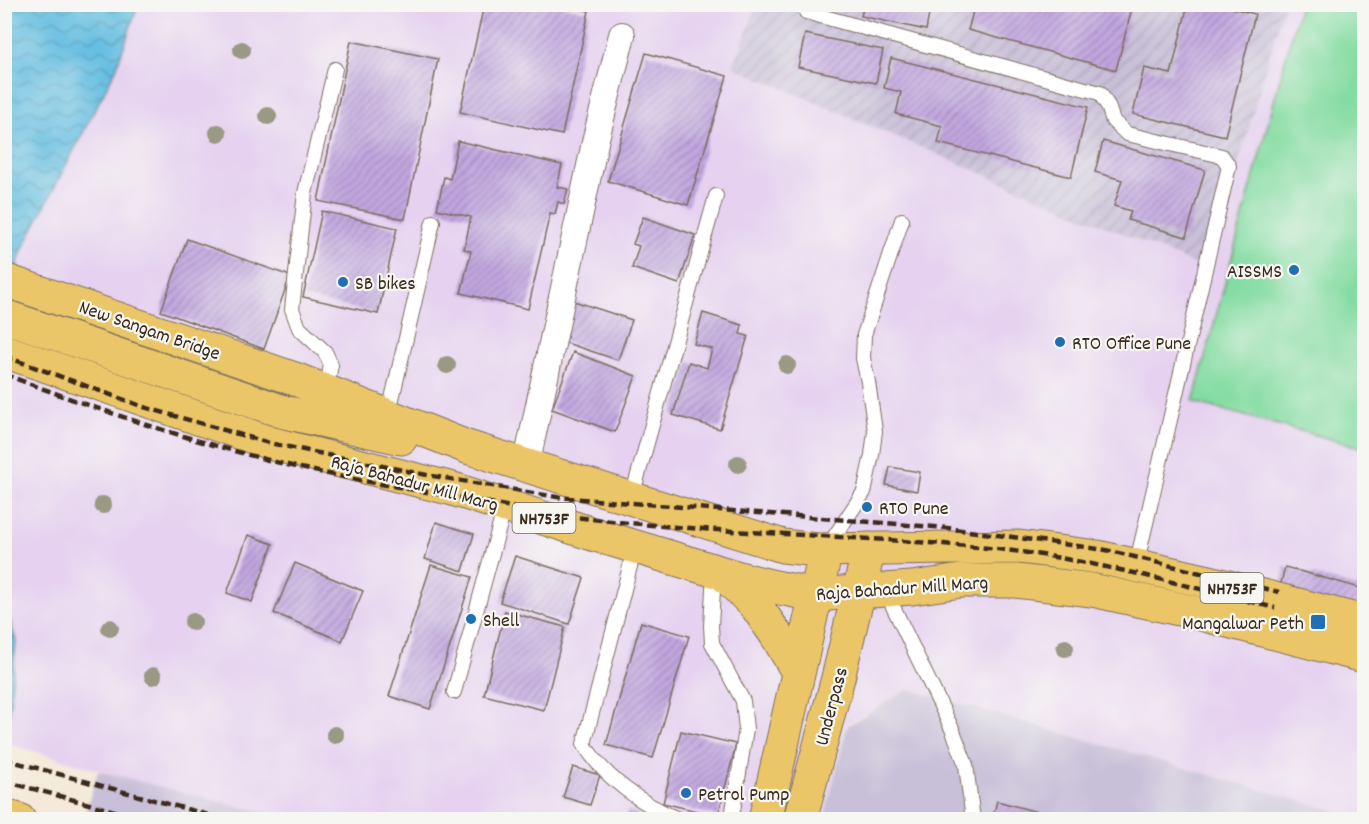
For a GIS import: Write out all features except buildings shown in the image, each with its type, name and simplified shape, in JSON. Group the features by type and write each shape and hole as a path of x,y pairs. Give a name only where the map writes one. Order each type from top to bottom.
{"main road":[{"name":"New Sangam Bridge","path":"4,280 295,379"},
{"name":"New Sangam Bridge","path":"4,316 284,412"},
{"name":"Raja Bahadur Mill Marg","path":"4,351 273,444 453,489 719,572 815,595 961,581 1016,581 1092,590 1197,613 1365,656"},
{"name":"Raja Bahadur Mill Marg","path":"295,379 326,391 374,423"},
{"name":"Raja Bahadur Mill Marg","path":"284,412 374,423 467,447 783,546 826,550 1019,548 1098,557 1205,581 1365,622"},
{"path":"349,463 374,423"},
{"name":"Underpass","path":"800,819 838,678 871,591 868,549"},
{"name":"Underpass","path":"765,819 826,550"},
{"path":"719,572 757,607 798,672"},
{"path":"4,816 19,819"}],"street":[{"path":"526,466 596,138 622,35"}],"lane":[{"path":"806,12 1100,93 1113,121 1127,134 1222,156 1229,166 1136,566"},
{"path":"326,391 331,365 325,352 299,328 292,309 304,193 335,69"},
{"path":"631,500 716,195"},
{"path":"826,550 864,492 875,431 863,358 864,335 902,220"},
{"path":"374,423 433,222"},
{"path":"454,692 505,506"},
{"path":"635,547 584,744 592,758 635,796 665,814 680,819"},
{"path":"719,572 711,626 712,643 743,701 746,729 732,818 729,819"},
{"path":"871,591 953,731 966,765 973,819"}],"shaded area":[{"path":"139,5 1364,5 1364,819 908,689 846,725 824,819 289,819 119,776 5,743 16,641 4,604 5,305 22,250 115,69"},
{"path":"757,5 1284,5 1208,270 733,67"},
{"path":"908,689 1364,820 824,820 847,726"},
{"path":"98,771 289,819 95,819 84,816"}],"green space":[{"name":"AISSMS","path":"1300,5 1364,5 1364,448 1193,402"}],"water":[{"path":"5,5 138,5 116,69 22,250 5,305"},
{"path":"5,604 16,641 5,738"}],"railway":[{"path":"4,356 144,407 269,443 427,475 557,497 947,528 1106,550 1279,592"},
{"path":"4,374 76,401 185,437 296,467 376,483 546,513 612,521 934,543 1025,552 1133,573 1275,608"},
{"path":"4,759 227,820"},
{"path":"4,781 148,820"}],"place":[{"name":"AISSMS","path":"1294,270"},
{"name":"SB bikes","path":"343,282"},
{"name":"RTO Office Pune","path":"1060,342"},
{"name":"RTO Pune","path":"867,507"},
{"name":"Shell","path":"471,619"},
{"name":"Mangalwar Peth","path":"1318,622"},
{"name":"Petrol Pump","path":"686,793"}]}
